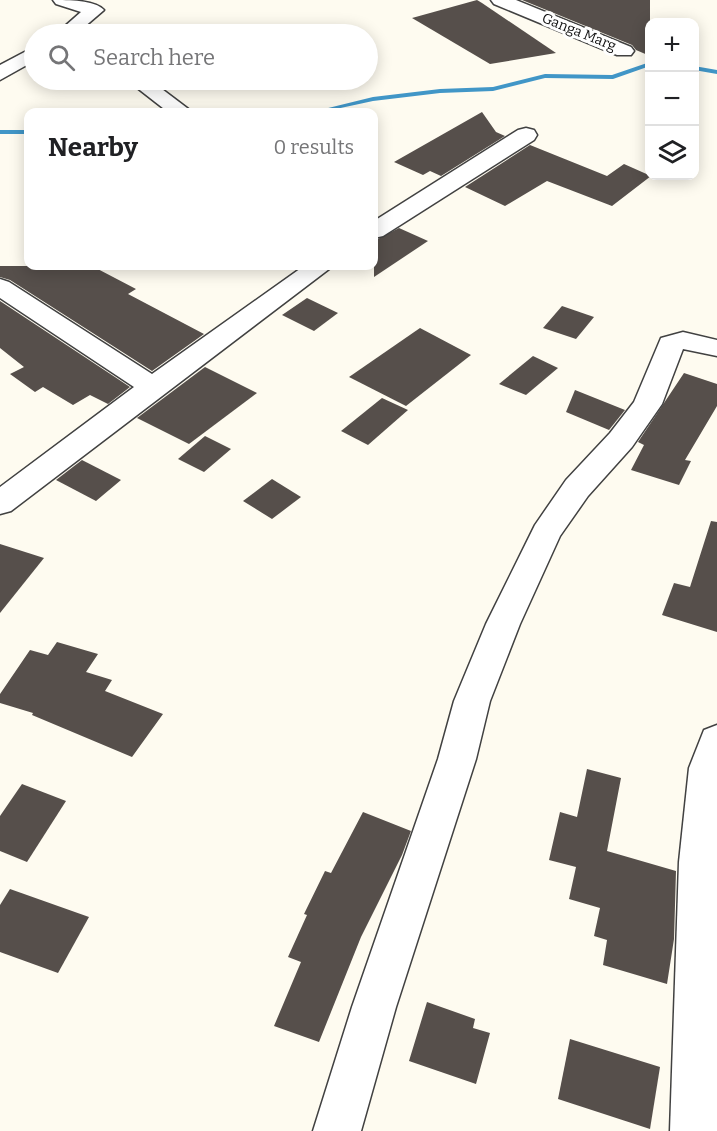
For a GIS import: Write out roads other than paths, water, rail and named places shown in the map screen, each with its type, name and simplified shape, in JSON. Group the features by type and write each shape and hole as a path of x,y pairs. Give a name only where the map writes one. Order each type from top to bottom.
{"street":[{"path":"62,0 95,10 78,24"},
{"name":"Ganga Marg","path":"500,0 624,51"},
{"path":"0,74 24,58"},
{"path":"151,90 176,108"},
{"path":"378,228 526,135"},
{"path":"0,503 153,387 314,270"},
{"path":"0,287 153,387"},
{"path":"337,1131 374,1007 457,759 472,701 503,624 546,533 577,488 621,440 648,404 671,344 683,340 717,348"},
{"path":"694,1131 707,1057 699,862 714,760"}],"waterway":[{"path":"333,108 373,99 440,91 493,89 545,76 613,77 645,66"},
{"path":"699,69 717,72"},
{"path":"0,132 24,132"}]}
